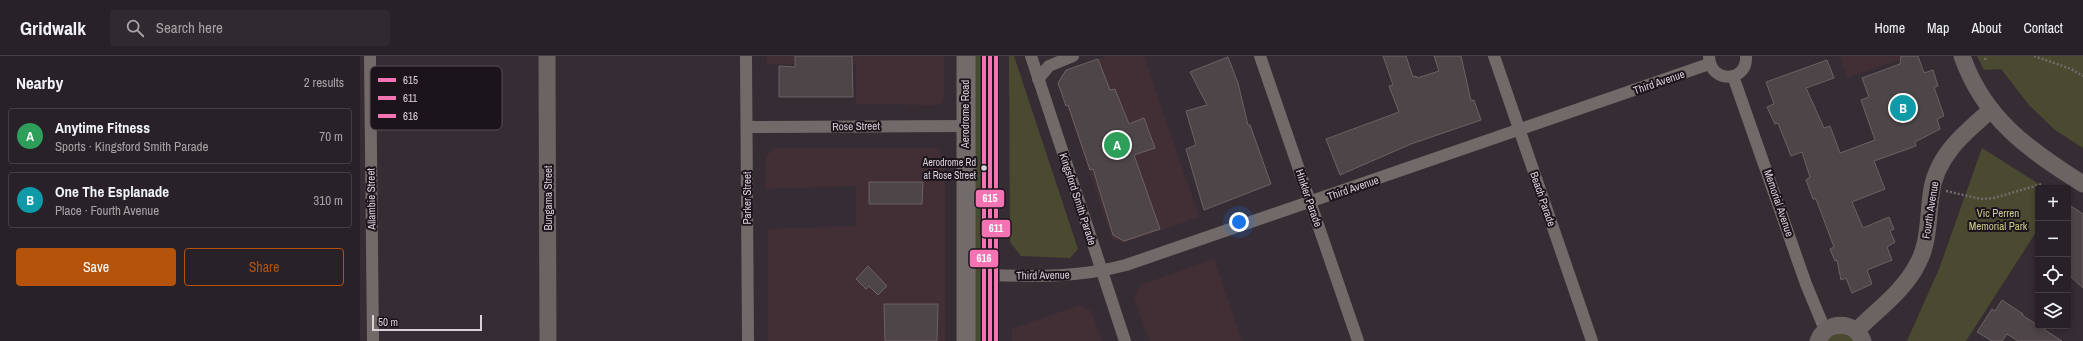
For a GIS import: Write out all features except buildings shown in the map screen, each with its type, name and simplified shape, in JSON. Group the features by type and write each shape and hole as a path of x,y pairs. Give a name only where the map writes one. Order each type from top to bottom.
{"main road":[{"name":"Aerodrome Road","path":"966,56 966,341"},
{"path":"990,56 990,341"}],"street":[{"name":"Allambie Street","path":"370,56 365,90 373,341"},
{"name":"Bungama Street","path":"547,56 548,341"},
{"name":"Parker Street","path":"746,56 748,341"},
{"name":"Kingsford Smith Parade","path":"1031,56 1125,341"},
{"path":"1038,79 1049,66 1073,56"},
{"name":"Hinkler Parade","path":"1260,56 1358,341"},
{"name":"Beach Parade","path":"1494,56 1592,341"},
{"path":"1709,60 1712,69 1722,76 1733,76 1743,69 1746,56"},
{"path":"1962,56 1977,88 1991,110 2013,135 2037,154 2083,184"},
{"name":"Third Avenue","path":"990,275 1070,275 1101,272 1154,257 1519,130 1709,60"},
{"name":"Memorial Avenue","path":"1733,76 1806,284 1822,336"},
{"name":"Fourth Avenue","path":"1860,336 1910,277 1919,262 1926,241 1931,192 1939,164 1952,146 1991,110"},
{"name":"Rose Street","path":"747,127 965,126"},
{"path":"1822,336 1838,324 1844,325 1860,336"}],"path":[{"path":"1985,60 1986,56"},
{"path":"2034,56 2071,69 2083,76"},
{"path":"1944,190 1981,199 1994,198 2042,184"}],"shaded area":[{"path":"767,56 944,56 944,100 940,105 856,104 856,64 767,64"},
{"path":"1107,56 1144,56 1199,217 1124,243 1112,238 1059,82 1066,70"},
{"path":"1840,56 1911,56 1847,78"},
{"path":"774,148 936,148 945,157 945,341 768,341 768,229 856,226 856,186 765,189 766,157"},
{"path":"1214,259 1242,341 1149,341 1134,297 1140,285"},
{"path":"1080,305 1091,311 1102,341 1012,341 1012,329"}],"green space":[{"path":"974,56 985,56 983,341 974,341"},
{"path":"1009,56 1014,56 1078,249 1070,258 1021,256 1010,242"},
{"path":"1977,56 2083,56 2083,148 2055,130 2029,105 2001,69 1984,70"},
{"name":"Vic Perren Memorial Park","path":"1982,148 2040,185 2035,185 2035,234 1966,341 1907,341 1939,269"},
{"path":"1841,331 1856,341 1825,341"}],"transit line":[{"name":"616","path":"984,56 984,341"},
{"name":"615","path":"990,56 990,341"},
{"name":"611","path":"996,56 996,341"}],"place":[{"name":"One The Esplanade","path":"1903,108"},
{"name":"Anytime Fitness","path":"1117,145"},
{"name":"Aerodrome Rd at Rose Street","path":"984,168"}]}
